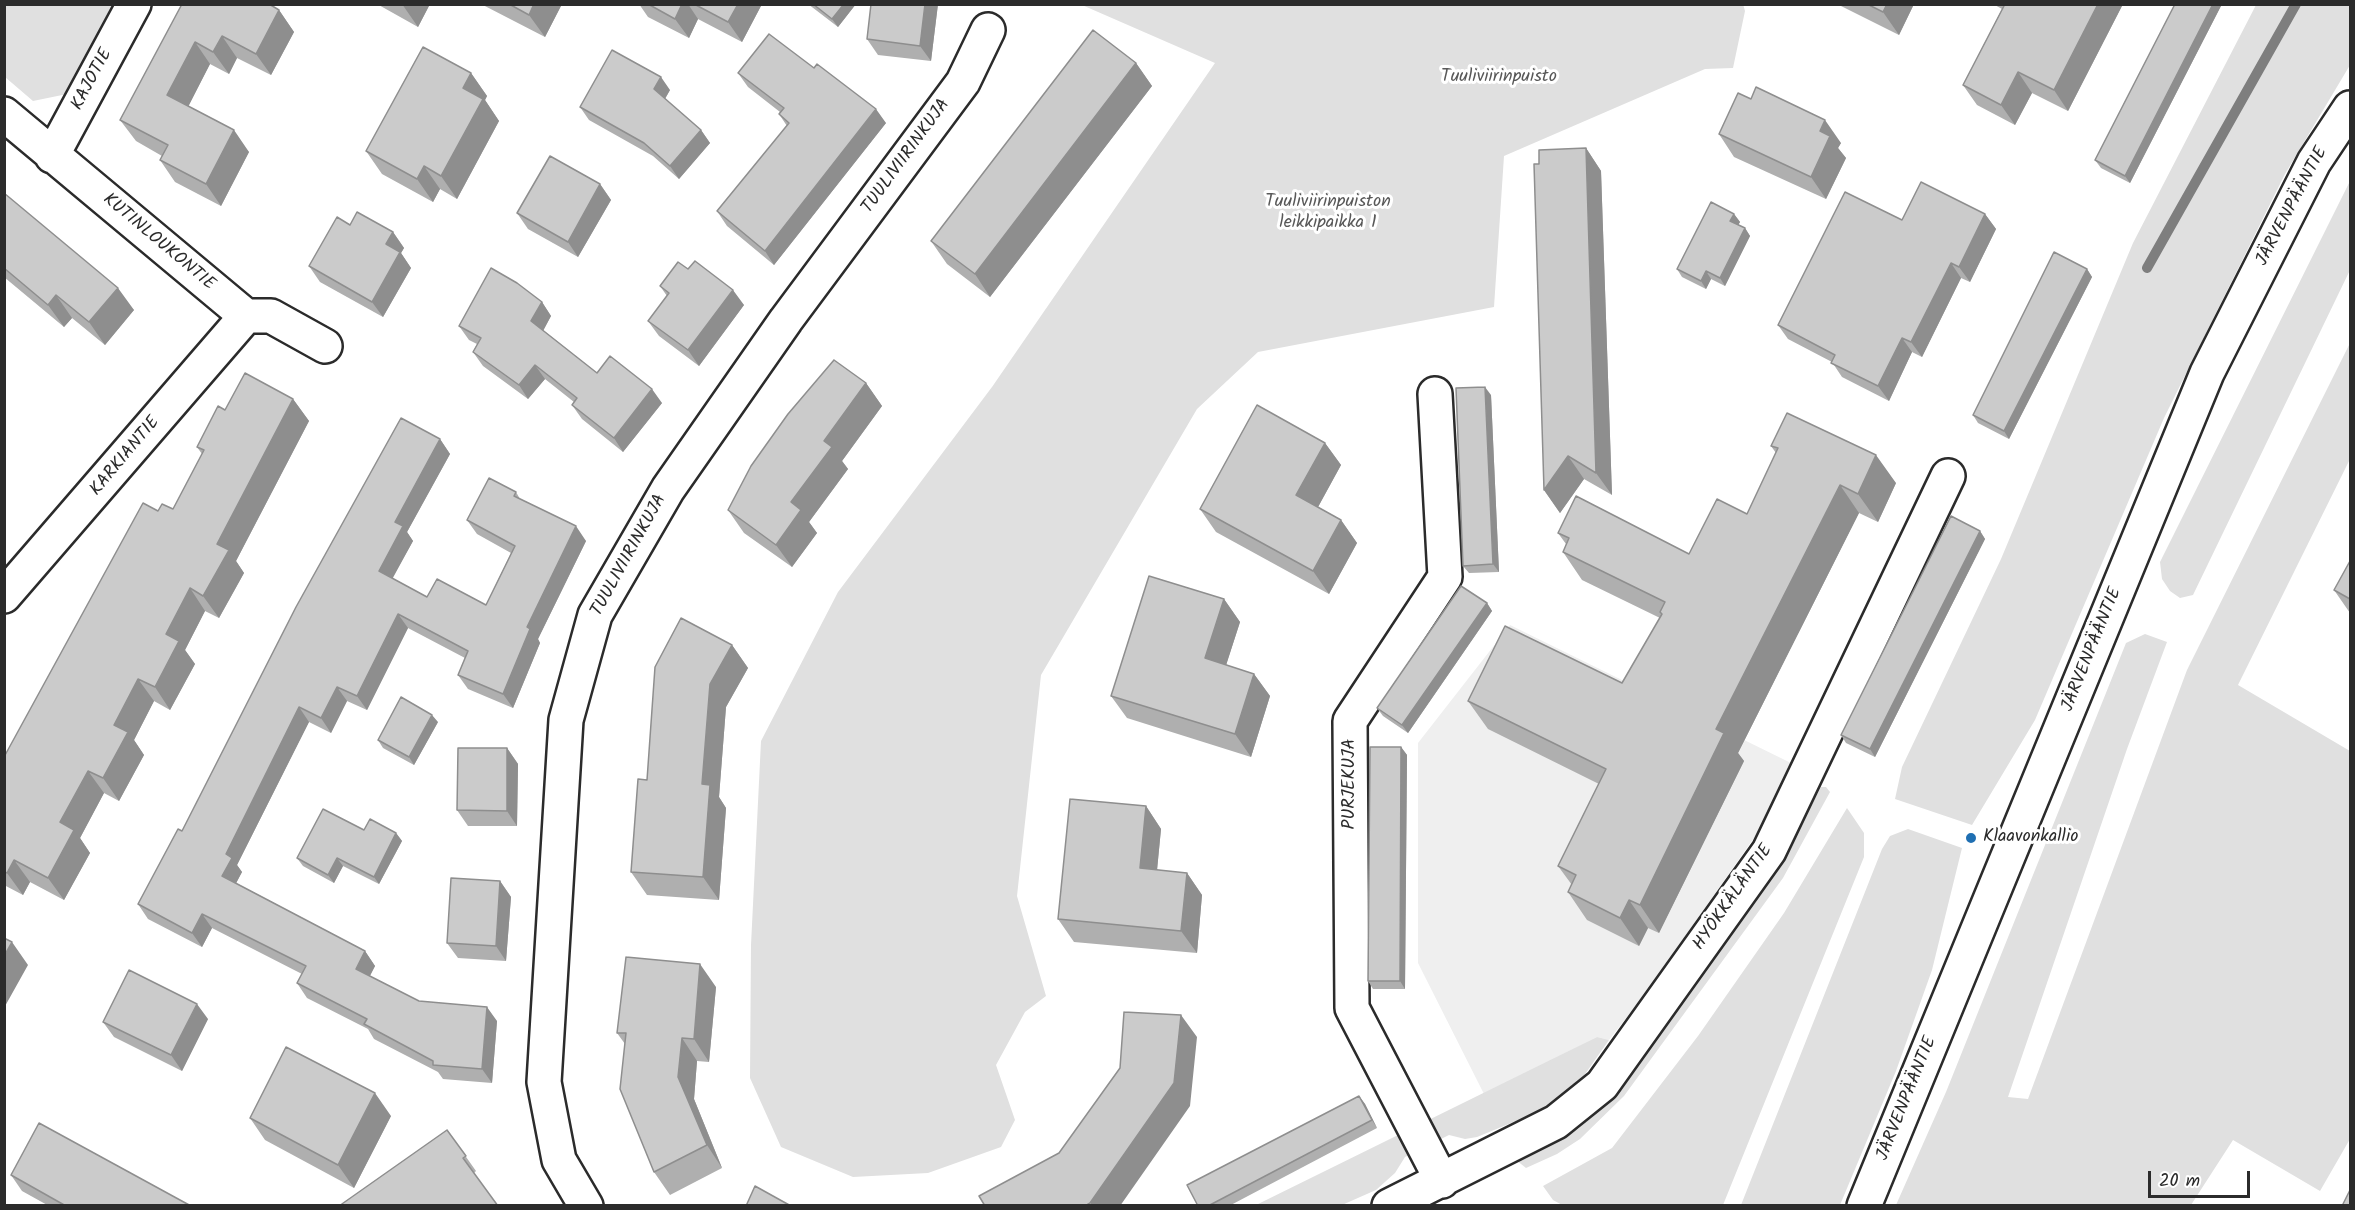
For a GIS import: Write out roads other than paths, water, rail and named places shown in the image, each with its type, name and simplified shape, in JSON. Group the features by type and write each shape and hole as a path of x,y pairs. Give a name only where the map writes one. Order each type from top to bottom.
{"street":[{"name":"KAJOTIE","path":"52,156 134,4"},
{"name":"TUULIVIIRINKUJA","path":"586,1206 559,1160 544,1082 566,720 595,615 680,471 786,320 963,82 988,30"},
{"name":"JÄRVENPÄÄNTIE","path":"1864,1206 2207,373 2314,162 2350,108"},
{"name":"KUTINLOUKONTIE","path":"4,114 246,316"},
{"path":"246,316 271,316 324,346"},
{"name":"KARKIANTIE","path":"4,596 246,316"},
{"name":"PURJEKUJA","path":"1435,394 1445,578 1350,721 1352,1008 1442,1181"},
{"name":"HYÖKKÄLÄNTIE","path":"1389,1206 1442,1181 1495,1150 1556,1122 1602,1085 1769,851 1948,476"}],"waterway":[{"path":"2147,268 2296,4"}],"place":[{"name":"Klaavonkallio","path":"1971,838"}],"park label":[{"name":"Tuuliviirinpuisto","path":"1499,78"},
{"name":"Tuuliviirinpuiston leikkipaikka 1","path":"1328,213"}]}
